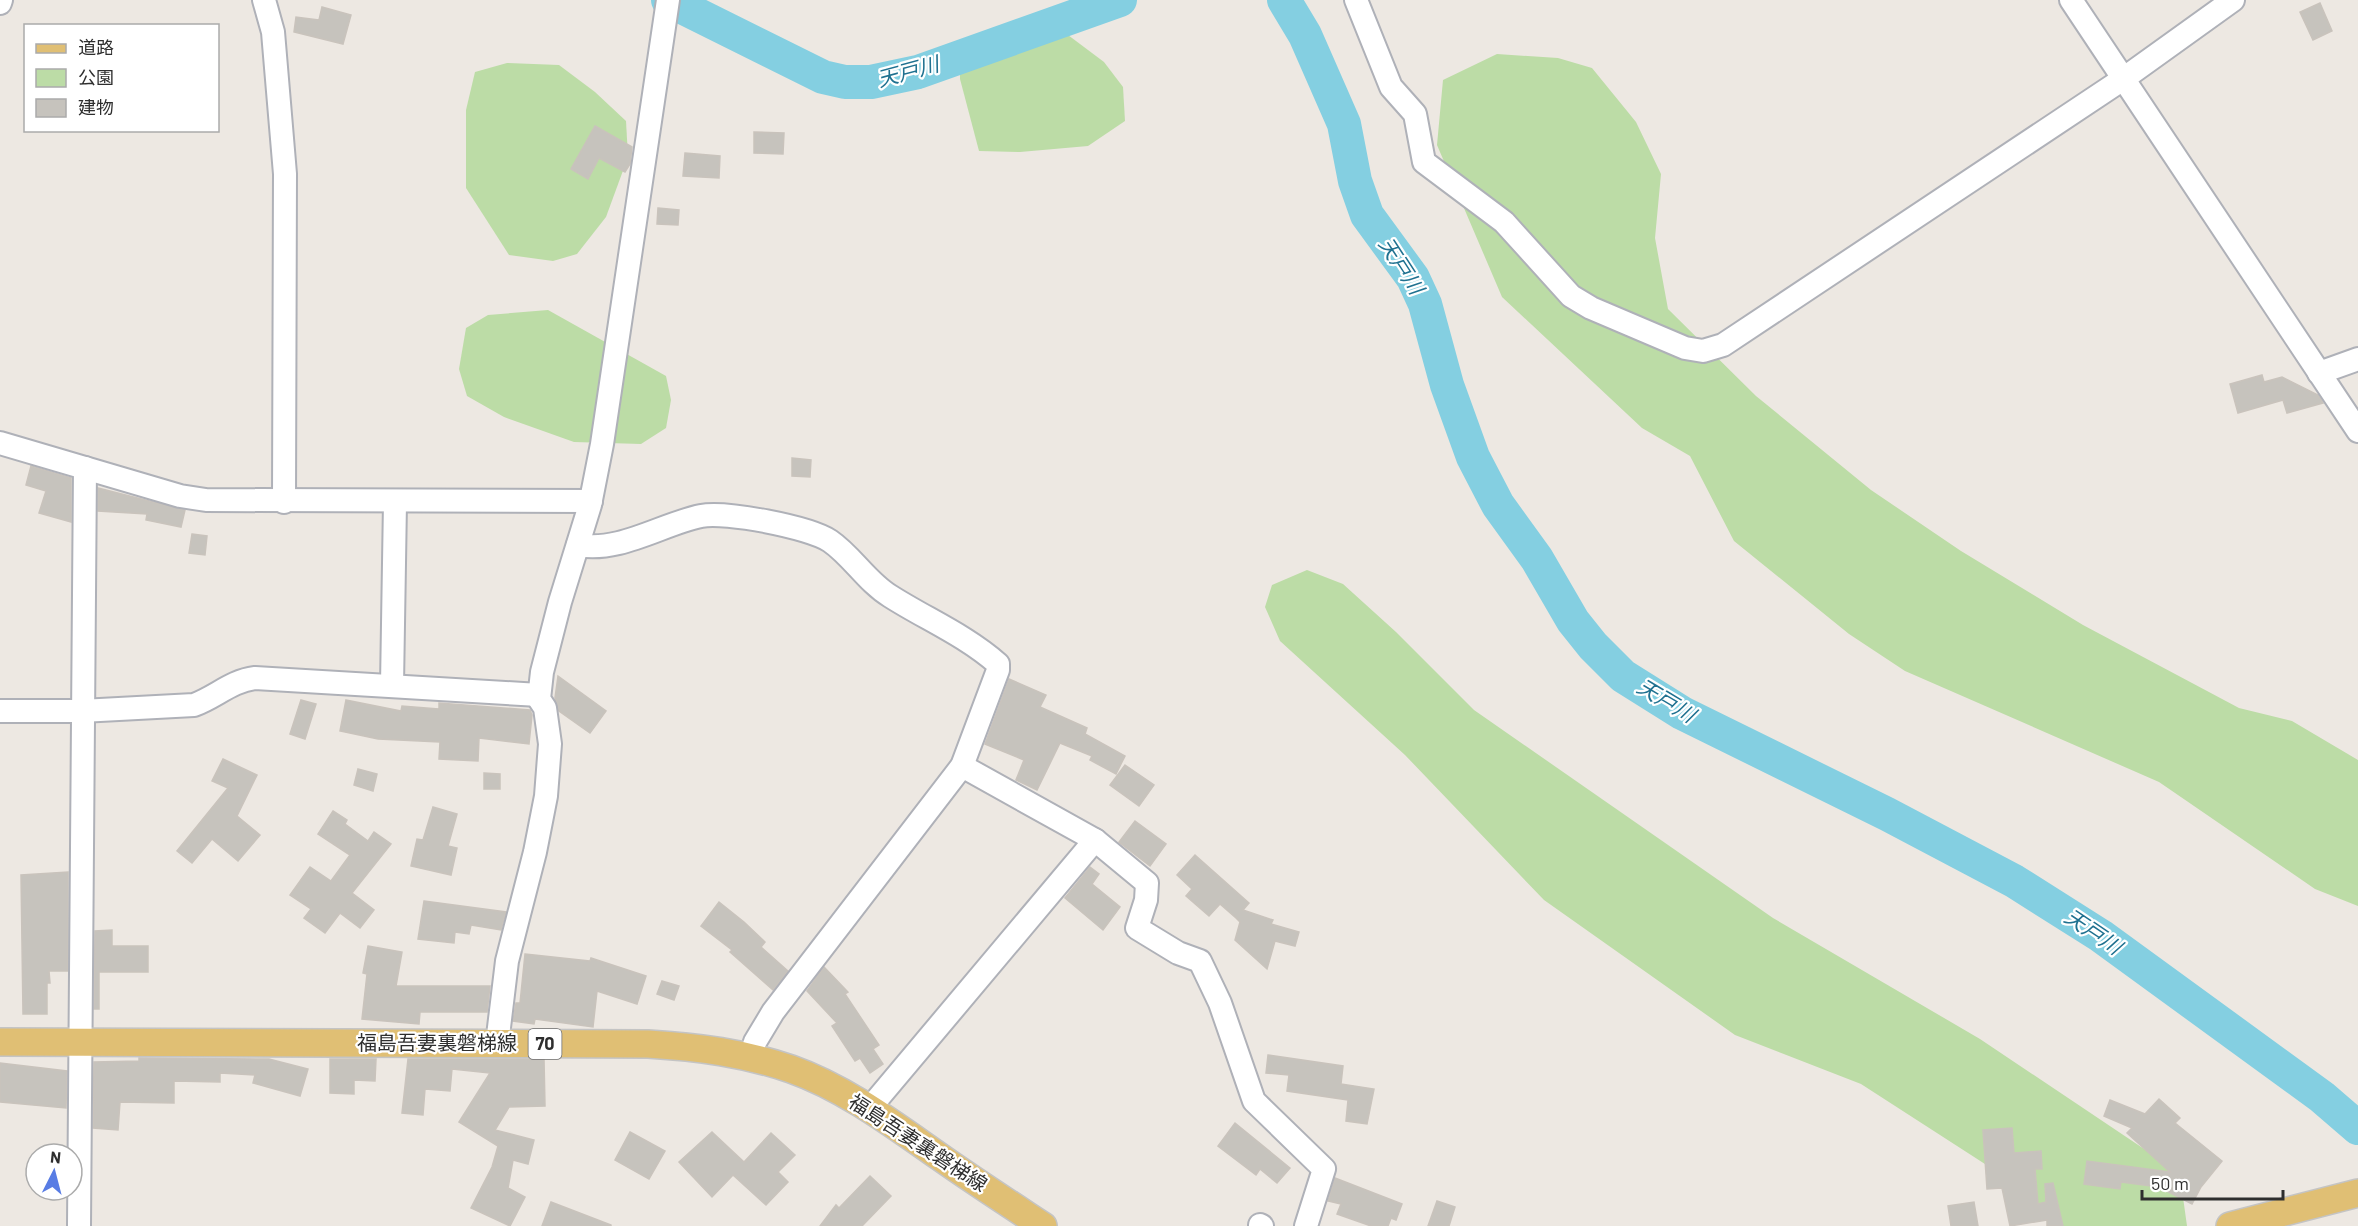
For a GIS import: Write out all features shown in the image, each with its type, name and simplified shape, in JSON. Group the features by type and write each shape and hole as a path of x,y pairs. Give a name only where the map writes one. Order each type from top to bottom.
{"main road":[{"name":"福島吾妻裏磐梯線","path":"0,1042 648,1044 707,1048 750,1057 794,1070 869,1109 1042,1226"},
{"path":"2230,1226 2358,1193"}],"street":[{"path":"264,0 273,32 285,174 284,502"},
{"path":"497,1044 507,961 535,852 546,796 550,744 544,708 539,695 542,672 560,602 591,501 619,341 668,0"},
{"path":"1356,0 1390,87 1414,114 1424,162 1504,222 1571,296 1591,308 1685,348 1703,351 1723,345 2123,79 2234,0"},
{"path":"2071,0 2358,430"},
{"path":"2319,373 2358,359"},
{"path":"0,443 180,496 233,503 591,501"},
{"path":"79,1226 81,711 85,468"},
{"path":"392,685 395,502"},
{"path":"578,545 604,545 710,515 770,522 813,533 829,540 879,589 969,641 998,664 998,670 962,766 773,1012 755,1042 750,1057"},
{"path":"0,711 81,711 194,705 208,700 232,684 255,678 539,695"},
{"path":"962,766 1095,840 1147,883 1146,900 1137,928 1178,953 1200,961 1220,1003 1254,1101 1324,1169 1306,1226"},
{"path":"869,1109 879,1094 1095,840"}],"green space":[{"path":"1030,29 1068,35 1104,62 1123,87 1125,121 1088,146 1020,152 979,151 960,79 960,55 985,35"},
{"path":"1497,54 1558,58 1592,68 1636,122 1661,174 1655,238 1668,309 1756,396 1871,490 1961,551 2083,625 2239,708 2292,721 2358,760 2358,906 2315,889 2159,782 1905,671 1849,634 1734,541 1690,456 1642,428 1502,297 1437,145 1443,80"},
{"path":"507,63 559,65 595,92 626,121 628,157 606,217 577,254 553,261 509,255 466,188 466,110 475,72"},
{"path":"548,310 666,376 671,400 666,428 641,444 574,442 504,417 467,396 459,369 466,328 488,315"},
{"path":"1307,570 1343,584 1396,632 1474,710 1773,918 1980,1039 2174,1169 2182,1190 2187,1226 2058,1226 2002,1175 1861,1084 1735,1035 1544,900 1405,755 1280,641 1265,607 1272,585"}],"building":[{"path":"2320,3 2332,31 2313,40 2300,12"},
{"path":"322,7 351,15 343,44 294,32 296,17 319,20"},
{"path":"595,126 632,147 630,164 625,172 599,158 588,179 571,169"},
{"path":"754,132 784,133 783,154 754,153"},
{"path":"685,153 720,156 719,178 683,176"},
{"path":"658,208 679,210 678,225 657,224"},
{"path":"2262,375 2264,382 2282,377 2318,395 2323,403 2287,413 2283,400 2238,413 2230,384"},
{"path":"792,458 811,460 810,477 792,476"},
{"path":"31,466 71,478 71,522 39,513 46,491 26,485"},
{"path":"98,488 185,510 181,527 146,520 147,514 98,511"},
{"path":"192,534 207,536 205,555 189,553"},
{"path":"558,676 606,711 590,733 559,711 555,698"},
{"path":"1009,679 1046,695 1040,707 1087,728 1085,734 1125,756 1116,774 1090,760 1092,756 1060,743 1037,790 1016,780 1024,760 985,744"},
{"path":"301,700 316,704 305,739 290,734"},
{"path":"346,700 401,711 402,706 439,709 439,703 530,710 532,715 529,744 479,738 478,761 439,759 440,742 378,739 340,731"},
{"path":"223,759 257,775 237,816 260,835 238,861 212,839 192,863 177,851 228,788 212,781"},
{"path":"1125,765 1154,785 1139,806 1110,785"},
{"path":"358,769 377,774 373,791 354,785"},
{"path":"484,773 500,774 500,789 484,789"},
{"path":"433,807 457,814 448,846 457,848 451,875 411,866 417,839 423,840"},
{"path":"333,811 347,820 345,824 368,841 374,832 391,844 352,893 374,910 360,928 340,913 325,933 304,918 311,909 290,895 310,867 331,881 350,855 318,834"},
{"path":"1135,821 1166,844 1150,866 1119,842"},
{"path":"1195,855 1249,903 1243,910 1273,920 1271,924 1299,932 1295,946 1275,941 1267,969 1235,940 1240,922 1236,918 1220,904 1209,916 1186,896 1192,889 1177,875"},
{"path":"1090,867 1099,874 1092,884 1120,907 1103,930 1065,898"},
{"path":"68,872 68,971 49,971 47,1014 23,1014 21,875"},
{"path":"424,901 506,912 501,930 471,925 469,934 455,932 454,943 418,939"},
{"path":"719,902 765,942 761,947 788,971 773,990 730,952 732,950 701,926"},
{"path":"112,930 112,946 148,946 148,972 99,972 99,1009 94,1009 95,931"},
{"path":"368,946 402,952 396,986 490,986 487,1012 420,1012 419,1024 362,1019 367,974 363,973"},
{"path":"525,954 590,961 591,958 646,976 637,1004 597,991 593,1027 535,1019 534,1024 513,1021 516,1003 520,1003"},
{"path":"824,967 848,992 845,994 879,1045 873,1049 883,1064 870,1073 860,1058 855,1061 832,1026 837,1023 807,991"},
{"path":"662,981 679,986 674,1000 657,994"},
{"path":"1268,1055 1343,1066 1341,1084 1374,1089 1367,1124 1346,1121 1348,1100 1287,1091 1289,1075 1266,1073"},
{"path":"139,1058 269,1059 308,1069 300,1096 253,1083 255,1075 220,1073 220,1082 174,1081 174,1103 120,1102 118,1130 93,1128 94,1062 139,1061"},
{"path":"330,1059 376,1059 375,1081 354,1080 354,1094 330,1093"},
{"path":"408,1059 544,1059 545,1106 509,1107 495,1130 534,1140 528,1164 513,1160 508,1188 525,1197 510,1226 471,1208 492,1167 498,1146 459,1122 490,1073 452,1069 450,1091 425,1089 423,1115 402,1113"},
{"path":"0,1063 67,1071 66,1108 0,1102"},
{"path":"2159,1099 2180,1118 2175,1123 2222,1161 2201,1187 2192,1204 2159,1187 2121,1182 2120,1189 2084,1184 2087,1161 2170,1172 2127,1133 2132,1128 2104,1116 2110,1100 2145,1114"},
{"path":"1235,1123 1290,1168 1277,1183 1260,1169 1256,1175 1218,1146"},
{"path":"2012,1128 2014,1153 2041,1151 2042,1169 2035,1169 2038,1204 2046,1202 2045,1184 2053,1183 2063,1226 2047,1226 2047,1220 2010,1226 2002,1188 1987,1189 1983,1130"},
{"path":"630,1132 665,1151 649,1179 615,1160"},
{"path":"712,1132 744,1162 771,1133 795,1155 778,1172 788,1182 766,1205 733,1175 712,1197 679,1162"},
{"path":"870,1176 891,1196 862,1226 820,1226 836,1205 839,1208"},
{"path":"1335,1178 1402,1204 1396,1220 1391,1218 1388,1226 1371,1226 1337,1214 1341,1204 1328,1201"},
{"path":"1437,1201 1455,1207 1449,1226 1428,1226"},
{"path":"551,1202 611,1225 611,1226 542,1226"},
{"path":"1974,1202 1978,1226 1951,1226 1948,1206"}],"waterway":[{"name":"天戸川","path":"668,0 823,77 845,82 871,82 918,72 1120,0"},
{"name":"天戸川","path":"1284,0 1305,35 1344,124 1355,181 1367,215 1413,278 1425,304 1447,385 1473,457 1498,505 1537,559 1573,621 1593,646 1623,676 1682,713 1887,814 2014,881 2101,936 2322,1097 2358,1128"}]}
